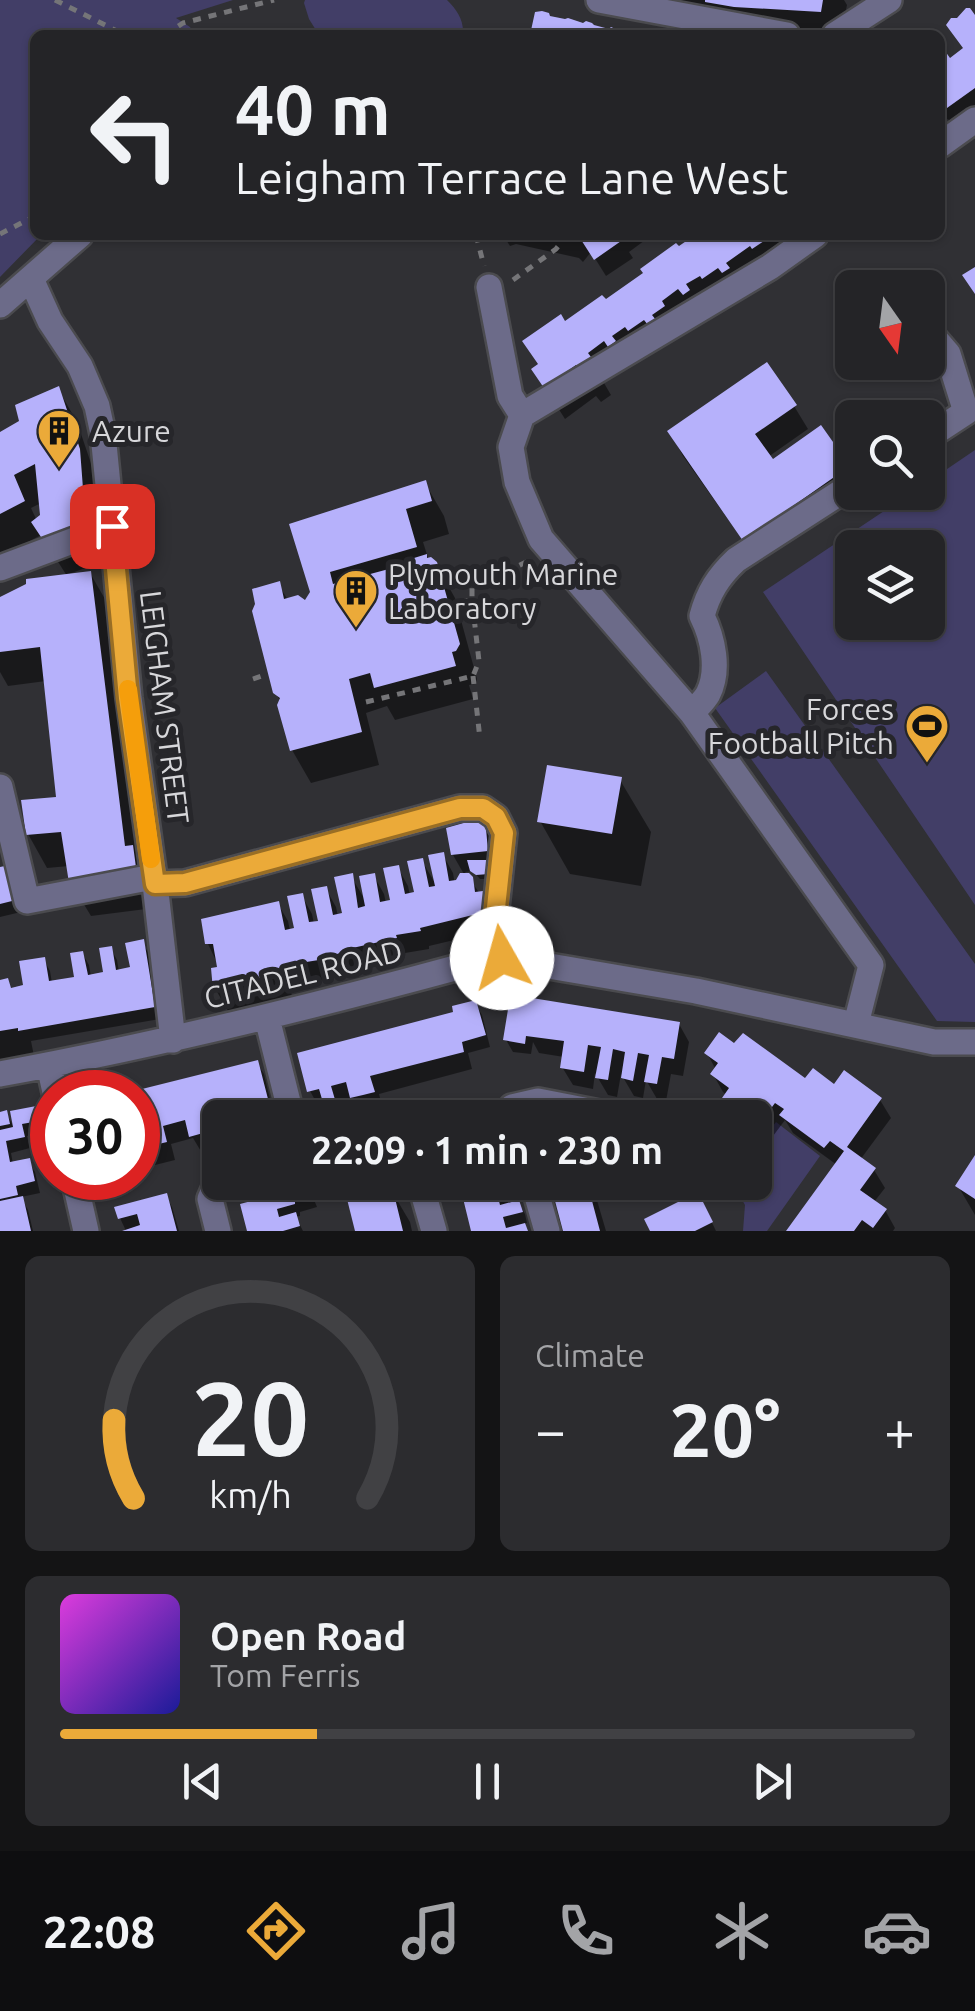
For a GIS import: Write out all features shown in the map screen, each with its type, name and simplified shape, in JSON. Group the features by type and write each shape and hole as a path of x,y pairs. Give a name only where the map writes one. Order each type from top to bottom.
{"street":[{"path":"599,0 760,30"},
{"path":"841,30 876,3"},
{"path":"945,141 975,120"},
{"path":"0,304 74,240"},
{"path":"808,240 770,268 522,415 511,447 518,482 541,539 692,713 871,965 856,1024"},
{"name":"LEIGHAM STREET","path":"31,279 50,321 80,366 97,406 103,434 128,698 173,1040"},
{"path":"489,287 510,396 522,415"},
{"path":"945,350 966,412 945,425"},
{"path":"692,713 708,694 714,667 711,634 702,616 721,574 736,560 835,496"},
{"path":"0,568 112,526"},
{"path":"0,787 27,901 154,880 185,883 460,808 483,808 496,817 504,833 494,926 502,958"},
{"name":"CITADEL ROAD","path":"0,1074 173,1040 502,958 696,991 934,1042 975,1042"},
{"path":"266,1018 287,1100"},
{"path":"49,1065 50,1070"},
{"path":"79,1200 86,1231"},
{"path":"210,1200 218,1231"},
{"path":"425,1200 434,1231"},
{"path":"538,1200 547,1231"}],"path":[{"path":"55,0 116,30"},
{"path":"173,30 183,23 244,3 274,0"},
{"path":"0,234 30,219"},
{"path":"489,287 516,279 563,240"},
{"path":"480,740 473,676 479,661 472,583 530,560"},
{"path":"460,602 472,600"},
{"path":"252,679 268,674"},
{"path":"366,702 473,676"}],"shaded area":[{"path":"0,0 233,0 176,18 192,30 30,30 30,240 36,240 0,277"},
{"path":"447,0 459,16 462,30 316,30 304,3"},
{"name":"Forces Football Pitch","path":"975,450 975,905 763,592 835,544 835,640 945,640 945,530 856,530 886,510 945,510 945,470"},
{"path":"766,671 975,964 975,1022 937,1021 715,708"},
{"path":"776,1122 820,1156 767,1231 743,1231 742,1200 772,1200 772,1127"}],"building":[{"path":"705,0 823,0 821,12 734,7"},
{"path":"966,8 975,15 975,88 945,109 945,51 950,58 963,48 946,25 951,18 957,18"},
{"path":"542,11 618,30 531,30 535,12"},
{"path":"581,240 623,240 594,260"},
{"path":"688,240 766,240 726,263 730,268 722,273 718,268 686,284 690,290 683,295 678,289 652,315 656,320 648,325 644,320 628,331 625,327 612,336 616,341 608,347 604,341 588,353 594,361 580,371 576,365 544,388 531,369 538,364 522,341 561,314 565,321 602,295 606,299 643,273 640,269 676,243 679,246"},
{"path":"975,267 975,294 962,275"},
{"path":"767,362 797,405 755,434 773,459 821,425 835,445 835,477 743,541 667,431"},
{"name":"Azure","path":"59,386 80,449 86,528 45,543 31,522 40,515 35,464 14,475 25,501 0,514 0,432 19,421 15,405"},
{"name":"Plymouth Marine Laboratory","path":"426,480 432,501 406,509 417,547 330,572 333,584 400,566 401,562 427,554 427,558 437,562 460,644 452,652 456,666 374,688 370,673 349,679 362,732 290,751 277,705 280,698 273,693 252,611 252,589 280,581 284,599 298,595 305,600 310,592 289,524"},
{"path":"91,571 125,846 133,845 137,875 69,883 61,832 26,835 21,800 56,797 40,647 0,652 0,597 26,584 26,579"},
{"path":"547,765 622,777 612,834 537,822"},
{"path":"485,817 488,851 451,855 446,828"},
{"path":"444,852 449,881 456,880 460,873 469,873 475,892 491,890 485,912 300,963 301,966 276,971 274,976 252,983 213,990 211,968 217,967 213,944 205,944 201,919 279,901 285,930 294,928 287,896 303,893 309,922 318,921 311,889 327,886 333,915 342,913 334,877 353,873 358,908 365,906 359,876 375,873 380,902 390,900 383,868 399,865 405,894 414,892 407,861 423,858 429,887 435,886 428,855"},
{"path":"467,860 493,860 489,874 476,875 470,871"},
{"path":"10,865 16,900 0,904 0,867"},
{"path":"144,939 155,1007 0,1031 0,980 8,978 11,988 23,985 19,961 45,957 49,981 74,977 70,953 83,951 88,975 103,972 99,948 112,946 116,970 130,967 125,943"},
{"path":"511,991 533,995 532,998 680,1022 674,1059 662,1057 657,1084 644,1082 649,1055 638,1053 633,1081 621,1078 625,1052 613,1049 608,1080 595,1078 601,1047 588,1045 584,1072 560,1068 564,1041 526,1036 525,1044 503,1040"},
{"path":"476,1000 486,1035 462,1042 464,1052 370,1076 375,1092 350,1098 346,1082 331,1086 335,1100 322,1100 319,1089 307,1092 297,1053 453,1012 452,1006"},
{"path":"719,1032 734,1043 743,1033 805,1078 813,1068 834,1084 844,1070 882,1098 847,1147 876,1168 860,1190 887,1209 873,1228 862,1220 854,1231 786,1231 844,1151 830,1141 824,1148 779,1115 784,1109 775,1103 772,1107 772,1100 721,1100 729,1088 710,1074 718,1063 704,1053"},
{"path":"258,1060 268,1099 202,1100 202,1133 189,1137 185,1120 163,1126 167,1142 160,1144 160,1084"},
{"path":"30,1107 30,1123 22,1124 25,1137 6,1141 10,1162 30,1158 30,1182 16,1186 18,1195 0,1199 0,1130 13,1127 10,1111"},
{"path":"7,1110 10,1124 0,1126 0,1112"},
{"path":"975,1155 975,1199 955,1186"},
{"path":"167,1193 177,1231 122,1231 140,1225 137,1214 118,1219 114,1207 160,1200 160,1195"},
{"path":"23,1196 31,1231 0,1231 0,1201"},
{"path":"295,1200 295,1204 277,1209 279,1217 296,1212 300,1226 283,1231 247,1231 240,1204"},
{"path":"347,1200 395,1200 403,1231 355,1231"},
{"path":"463,1200 499,1200 500,1205 519,1200 523,1212 503,1217 506,1228 525,1223 528,1231 471,1231"},
{"path":"555,1200 592,1200 600,1231 563,1231"},
{"path":"682,1200 702,1200 713,1222 695,1231 650,1231 644,1219"}],"slow traffic":[{"path":"128,689 151,859"}],"place":[{"name":"Azure","path":"59,469"},
{"name":"Plymouth Marine Laboratory","path":"356,629"},
{"name":"Forces Football Pitch","path":"927,764"}],"route":[{"path":"112,526 128,698 155,884 185,883 460,808 483,808 496,817 504,833 494,926 502,958"}]}
